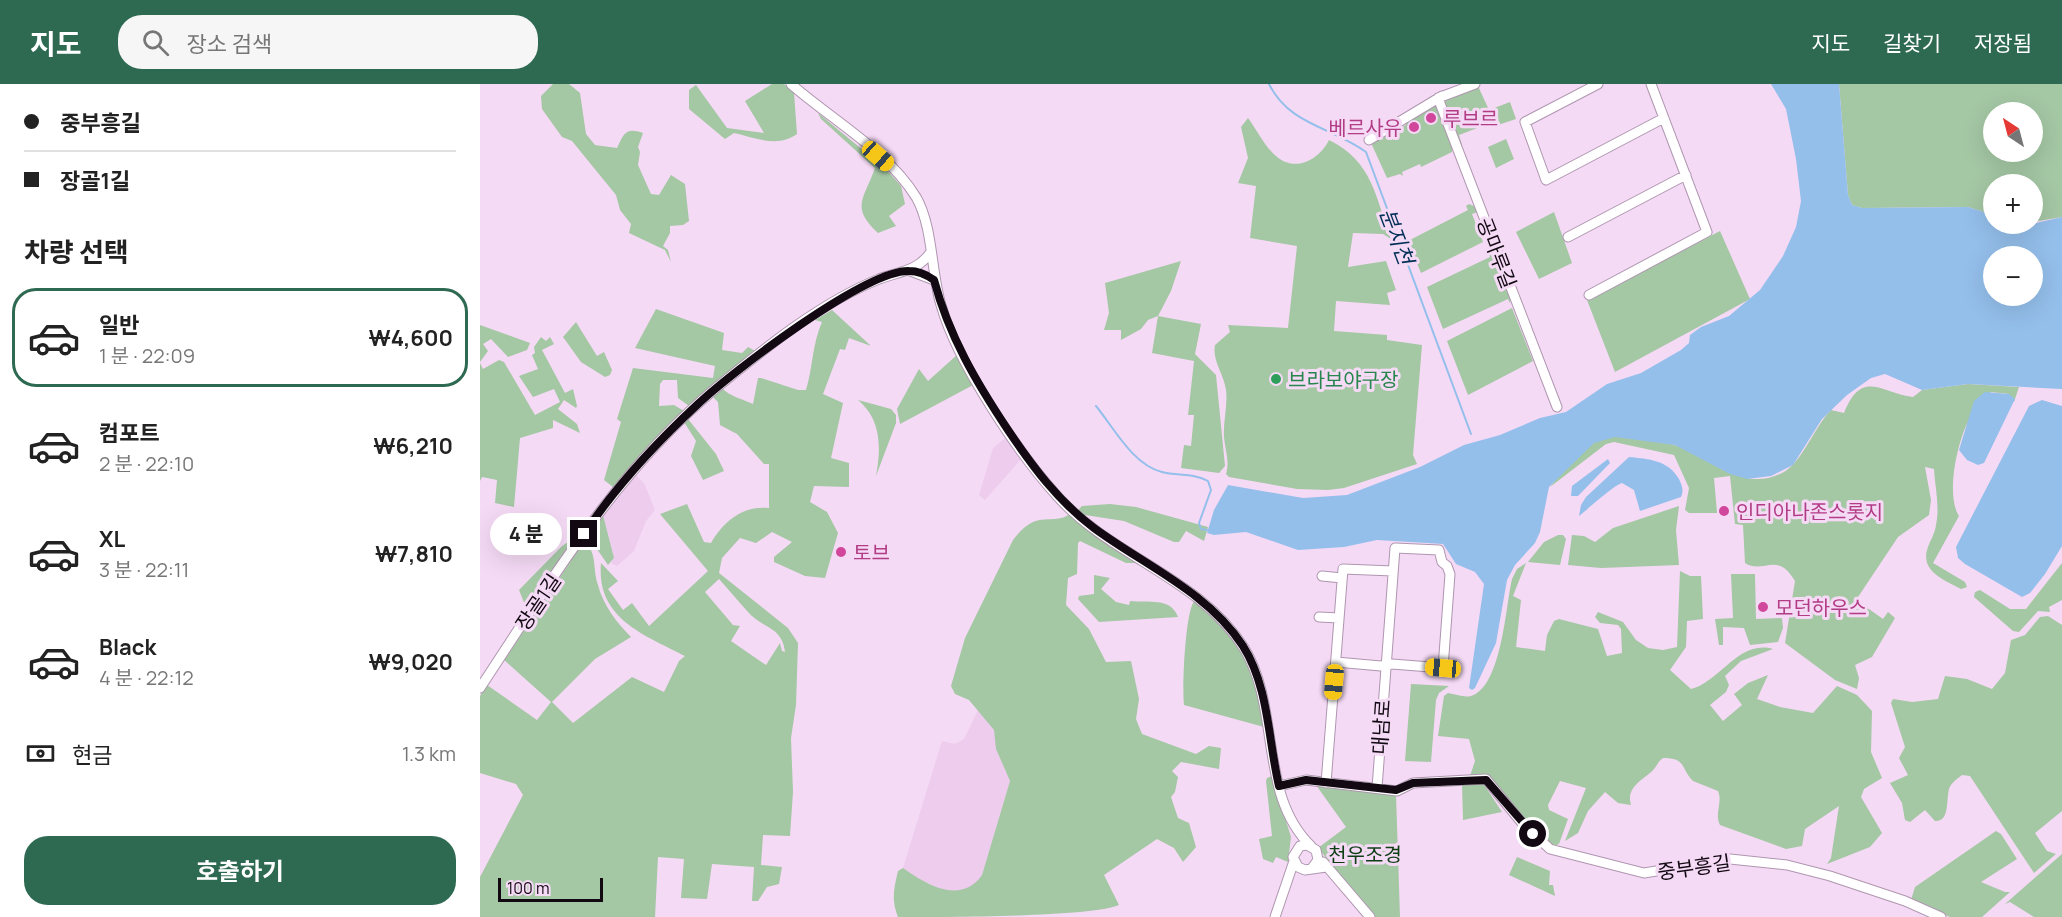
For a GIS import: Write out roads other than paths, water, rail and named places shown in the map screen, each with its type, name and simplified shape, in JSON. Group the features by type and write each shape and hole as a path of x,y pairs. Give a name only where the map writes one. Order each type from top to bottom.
{"street":[{"path":"791,84 868,147 902,179 920,205 934,280 947,323 975,379 1026,457 1058,497 1096,530 1200,601 1238,639 1258,678 1279,786 1298,834 1370,917"},
{"path":"1369,140 1458,84"},
{"path":"1438,98 1475,84"},
{"path":"1598,84 1524,122 1546,180 1664,118"},
{"path":"1589,296 1706,234 1651,84"},
{"name":"공마루길","path":"1438,98 1557,407"},
{"path":"1568,237 1686,175"},
{"name":"장골1길","path":"480,688 607,500 691,411 737,371 827,307 878,280 923,263 930,252"},
{"path":"908,270 934,280"},
{"name":"대남로","path":"1336,662 1386,665 1443,668 1450,574 1437,549 1395,548 1386,665 1377,788"},
{"path":"1326,783 1343,569 1393,572"},
{"path":"1322,576 1342,578"},
{"path":"1319,617 1339,618"},
{"path":"1279,786 1306,780 1377,788"},
{"name":"중부흥길","path":"1377,788 1402,789 1413,783 1486,780 1522,823 1550,849 1644,873 1730,859 1787,865 1830,876 1895,898 1941,917"},
{"path":"1275,917 1290,877 1298,834"},
{"path":"1295,851 1300,846 1314,850"},
{"path":"1308,869 1318,860 1314,850"},
{"path":"1294,861 1298,867 1308,869"},
{"path":"1290,877 1308,869 1326,867"}],"water":[{"path":"1771,84 1839,84 1848,195 1852,205 1862,208 1968,207 1983,212 1983,234 2043,234 2043,221 2062,217 2062,389 1968,384 1922,390 1885,374 1871,378 1847,395 1822,419 1793,465 1771,476 1747,479 1730,474 1675,445 1615,437 1594,443 1549,487 1540,532 1535,543 1515,565 1507,580 1496,643 1472,690 1469,688 1484,584 1475,572 1456,564 1443,544 1377,540 1344,547 1298,550 1246,532 1214,535 1207,533 1214,510 1228,485 1303,498 1347,495 1420,467 1464,445 1500,435 1540,418 1566,412 1607,384 1641,373 1681,350 1689,343 1690,335 1701,327 1729,316 1760,290 1783,256 1796,227 1801,201 1796,159 1786,109"},
{"path":"1985,392 2009,394 2015,399 1984,463 1978,465 1967,460 1959,450 1974,401"},
{"path":"2042,400 2062,406 2062,546 2045,574 2030,593 2022,597 1965,564 1958,558 1956,547 2029,406"},
{"path":"1629,457 1664,464 1679,479 1681,497 1640,511 1634,490 1622,483 1607,492 1579,516 1581,505 1586,497"},
{"path":"1608,459 1610,463 1578,496 1571,496 1572,486"}],"waterway":[{"name":"분지천","path":"1269,84 1278,98 1300,117 1366,152 1471,434"},
{"path":"1096,406 1125,445 1142,462 1162,472 1197,477 1208,481 1211,490 1199,523 1201,529 1207,530"}],"place":[{"name":"루브르","path":"1431,118"},
{"name":"베르사유","path":"1414,127"},
{"name":"브라보야구장","path":"1276,379"},
{"name":"인디아나존스롯지","path":"1724,511"},
{"name":"토브","path":"841,552"},
{"name":"모던하우스","path":"1763,607"}],"park label":[{"name":"천우조경","path":"1365,854"}]}
